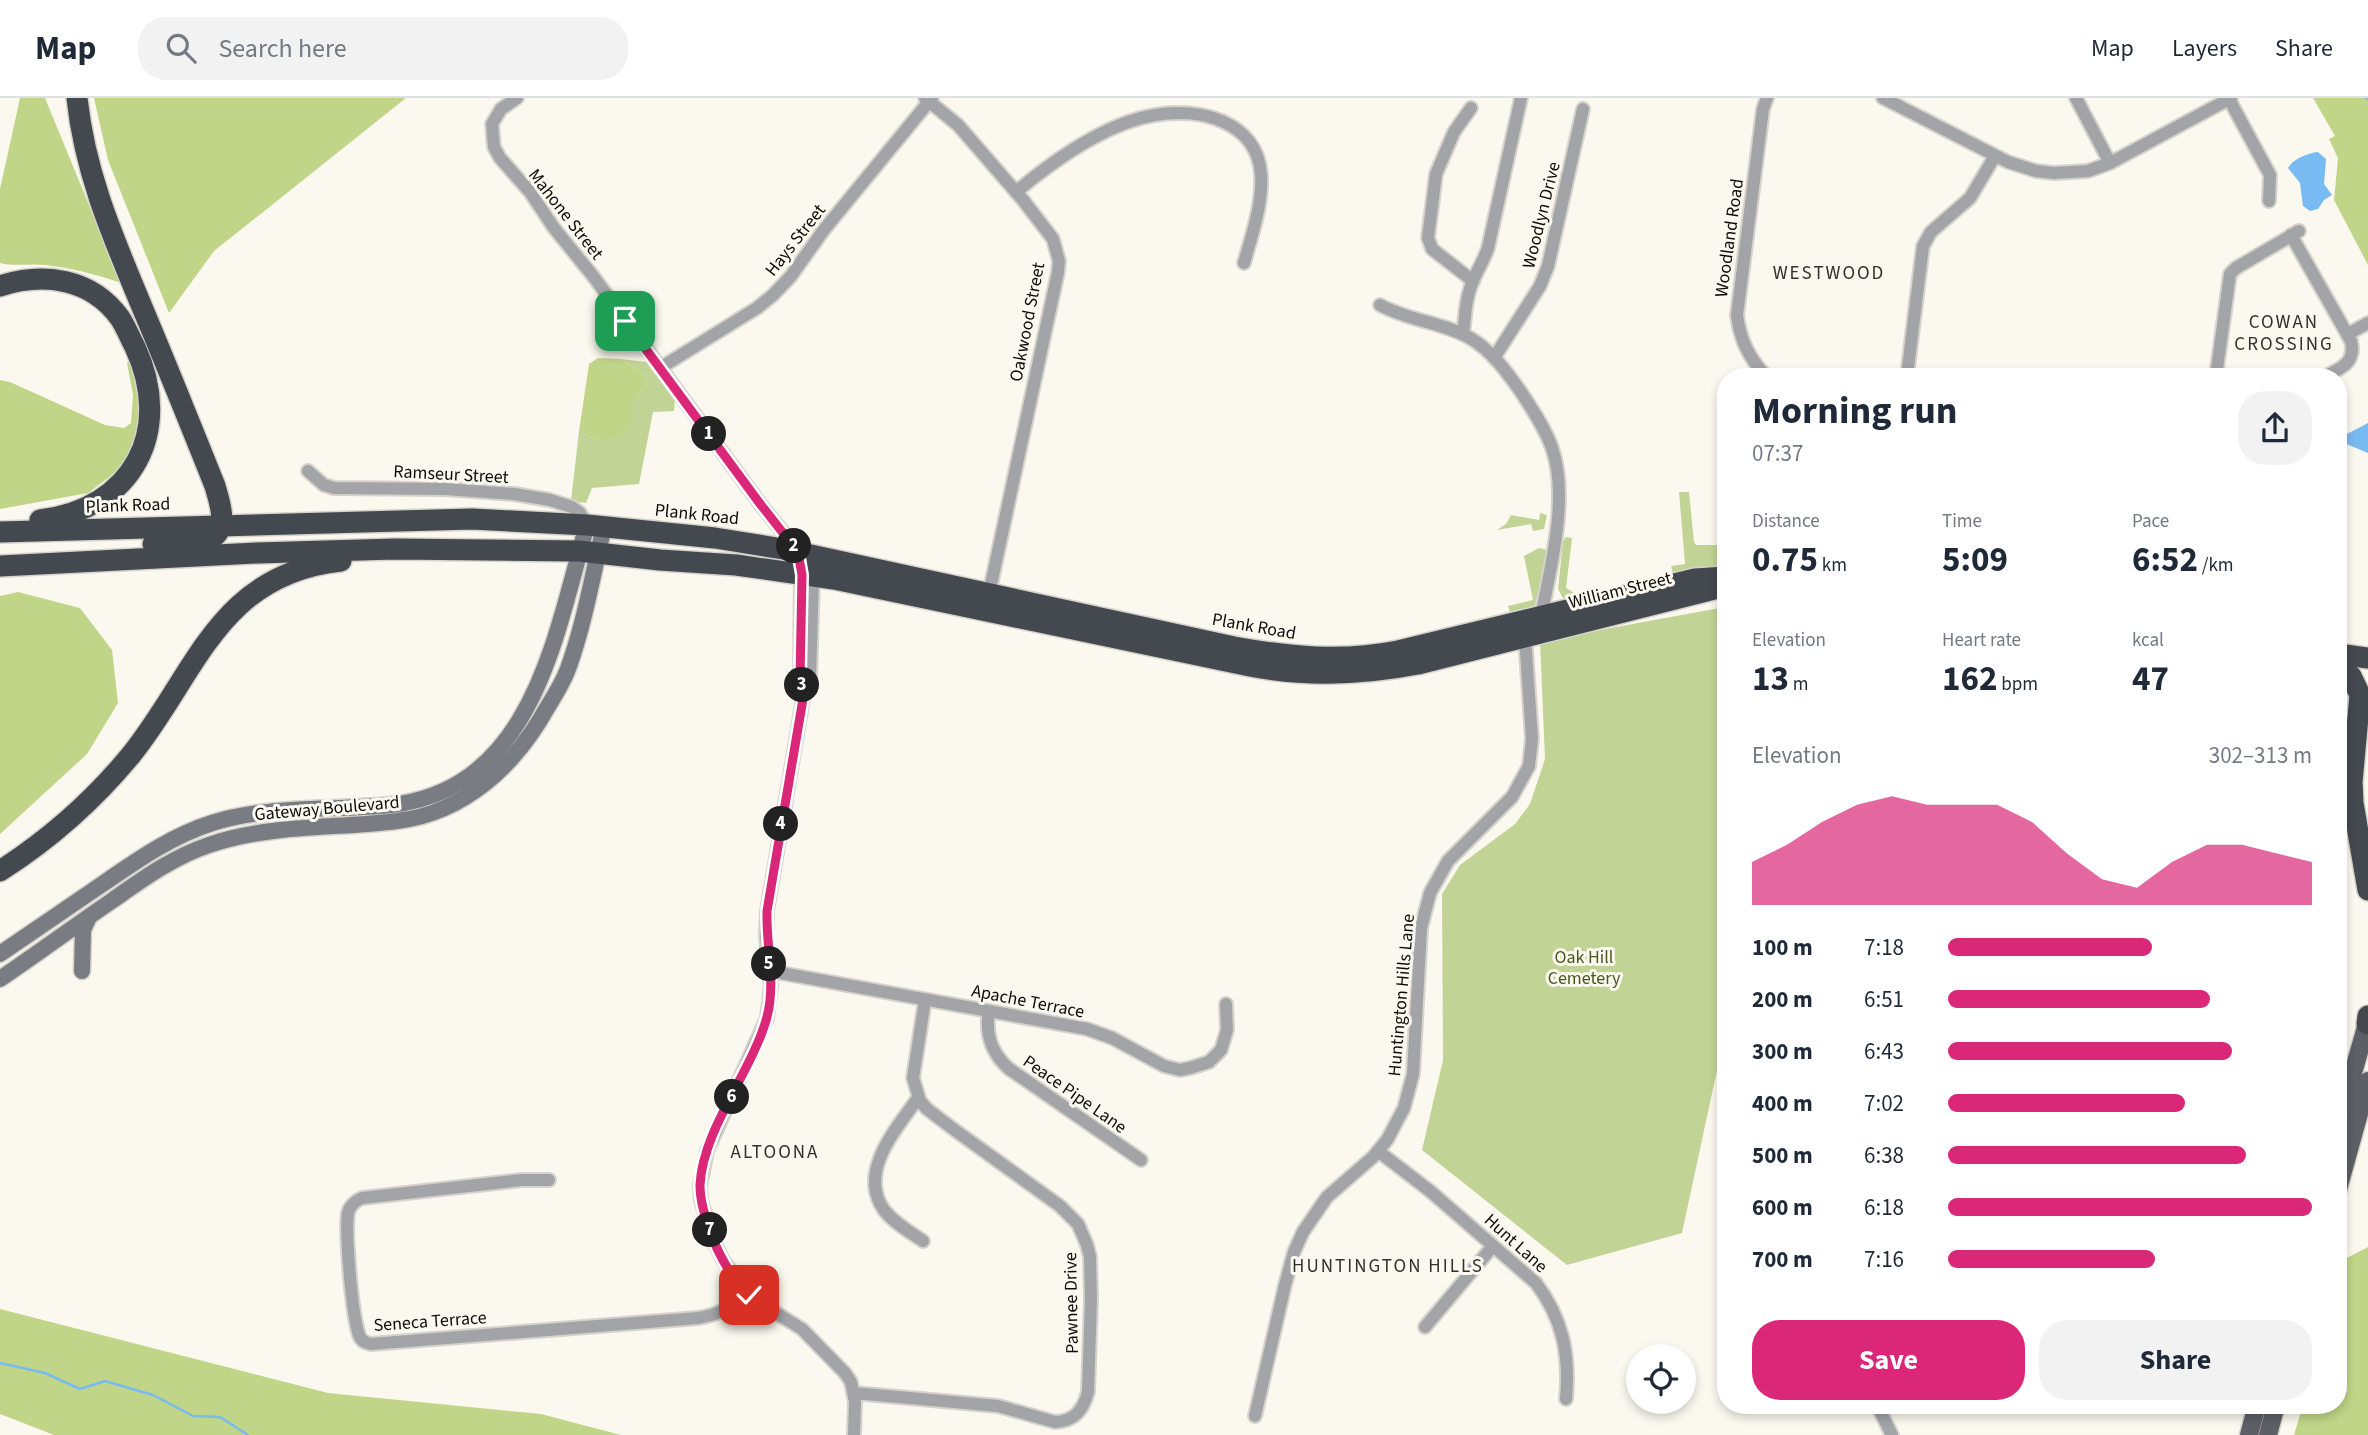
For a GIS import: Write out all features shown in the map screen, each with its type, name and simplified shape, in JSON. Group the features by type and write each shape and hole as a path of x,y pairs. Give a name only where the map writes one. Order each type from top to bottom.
{"highway":[{"path":"0,554 211,540 219,534 222,524 215,486 115,245 93,185 81,133 77,98"},
{"path":"0,286 21,279 55,278 83,287 109,304 122,320 148,378 151,410 147,434 138,458 126,477 109,495 86,508 59,517 0,524"},
{"name":"Plank Road","path":"0,532 441,519 595,526 715,538 798,552 1264,653 1321,658 1390,653 1541,616"},
{"path":"0,871 57,830 110,778 150,729 208,640 243,600 265,585 303,569 328,562 363,559 395,549"},
{"path":"0,566 395,549 588,552 736,565 807,575 895,590 1259,668 1322,675 1400,667 1525,637"},
{"name":"William Street","path":"1541,616 1695,579 1717,578"},
{"name":"William Street","path":"1525,637 1717,588"},
{"path":"1024,618 1040,615 1050,607"},
{"path":"1072,628 1078,621 1106,619"},
{"path":"2347,655 2368,658"},
{"path":"2347,673 2360,695 2353,803 2368,890"},
{"path":"2368,731 2362,794 2368,830"}],"main road":[{"path":"2347,1093 2367,1020"},
{"path":"2347,1157 2368,1081"},
{"path":"2249,1435 2255,1414"},
{"path":"2268,1435 2274,1414"}],"street":[{"name":"Mahone Street","path":"517,98 501,109 492,124 494,147 500,158 530,192 554,228 593,276 798,552 807,575"},
{"path":"1463,334 1469,293 1488,248 1521,98"},
{"name":"Woodland Road","path":"1760,368 1742,342 1737,315 1763,109 1767,98"},
{"path":"1883,98 1995,156 2019,166 2054,173 2088,171 2110,163 2230,99 2270,175 2269,201"},
{"path":"2076,98 2110,163"},
{"name":"Hays Street","path":"660,368 757,308 773,295 791,276 929,99"},
{"name":"Oakwood Street","path":"929,99 958,125 1016,192 1052,239 1059,261 989,594"},
{"path":"1471,108 1454,132 1436,174 1428,238 1432,249 1473,281"},
{"name":"Woodlyn Drive","path":"1494,358 1540,286 1548,266 1583,109"},
{"path":"1016,192 1065,155 1133,121 1155,115 1199,115 1216,118 1235,126 1254,148 1259,160 1261,188 1244,263"},
{"path":"1908,368 1923,246 1931,232 1970,198 1995,156"},
{"path":"2217,368 2230,274 2295,233 2348,334 2354,351 2340,368"},
{"path":"1380,305 1405,317 1463,334 1478,343 1494,358 1527,400 1540,423 1554,457 1559,494 1555,544 1541,616 1525,637"},
{"path":"2348,334 2368,323"},
{"name":"Ramseur Street","path":"308,471 324,485 334,488 473,490 550,500 572,507 595,526"},
{"name":"Gateway Boulevard","path":"0,954 136,861 193,830 220,820 250,814 399,804 438,793 471,774 501,746 531,701 550,657 595,526"},
{"name":"Gateway Boulevard","path":"0,979 171,862 214,843 274,830 417,818 448,806 481,787 520,751 562,682 576,645 588,552"},
{"path":"807,575 810,679 804,693 769,896 766,936 770,994 767,1018 707,1151 700,1186 713,1240 723,1260 746,1291 802,1329 845,1373 854,1393 854,1435"},
{"name":"Huntington Hills Lane","path":"1255,1416 1284,1285 1303,1232 1327,1197 1387,1140 1404,1108 1412,1083 1420,928 1430,893 1448,861 1512,797 1529,766 1532,739 1525,637"},
{"path":"82,971 83,930 89,917"},
{"name":"Apache Terrace","path":"770,971 1094,1031 1164,1066 1180,1070 1209,1062 1221,1050 1227,1030 1226,1004"},
{"path":"923,1241 885,1211 876,1184 879,1161 884,1150 918,1098 914,1070 925,1000"},
{"name":"Peace Pipe Lane","path":"989,1011 990,1042 1008,1068 1141,1160"},
{"name":"Pawnee Drive","path":"854,1393 998,1406 1062,1422 1076,1415 1084,1406 1088,1392 1090,1257 1083,1233 1060,1206 927,1109 918,1098"},
{"name":"Hunt Lane","path":"1378,1151 1430,1191 1536,1283 1556,1313 1562,1330 1568,1380 1566,1399"},
{"name":"Seneca Terrace","path":"549,1180 522,1180 356,1200 348,1212 348,1234 353,1306 362,1340 371,1344 698,1318 722,1312 746,1291"},
{"path":"1425,1327 1493,1246"},
{"path":"1882,1414 1892,1435"}],"green space":[{"path":"20,98 45,98 121,283 65,268 0,263 0,189"},
{"path":"94,98 406,98 214,251 169,313 108,160"},
{"path":"2313,98 2368,98 2368,265 2334,200 2338,158 2329,139 2335,136"},
{"path":"598,358 620,359 644,374 647,384 632,405 632,423 625,433 614,438 596,440 579,431 589,364"},
{"path":"620,359 648,362 675,399 674,411 653,412 639,484 592,488 586,503 571,501 579,431 596,440 632,423 632,405 647,384 644,374"},
{"path":"133,362 145,413 125,465 88,493 0,509 0,380 10,382 105,425 124,428 131,423 133,395 127,363"},
{"path":"1679,492 1689,492 1696,545 1717,545 1717,571 1674,577 1671,566 1685,564"},
{"path":"1540,513 1547,515 1544,529 1533,531 1531,524 1497,530 1506,524 1511,515 1539,520"},
{"path":"1566,537 1572,538 1566,588 1585,599 1572,601 1563,598 1558,589 1563,541"},
{"path":"1539,548 1545,549 1547,554 1535,605 1530,610 1511,616 1508,606 1533,600 1524,556"},
{"path":"18,592 80,608 112,650 118,703 87,754 0,834 0,596"},
{"name":"Oak Hill Cemetery","path":"1717,608 1717,1070 1682,1233 1567,1265 1422,1150 1443,1060 1442,894 1460,865 1515,824 1530,804 1545,759 1540,641"},
{"path":"2368,1247 2368,1435 2294,1435 2300,1414 2347,1414 2347,1258"},
{"path":"0,1309 328,1393 541,1414 621,1435 54,1435 0,1414"}],"water":[{"path":"2318,152 2326,159 2324,184 2332,195 2324,200 2318,209 2310,211 2303,206 2300,183 2288,168 2301,157"},
{"path":"2368,423 2368,453 2347,444 2347,434"}],"waterway":[{"path":"0,1363 45,1373 80,1389 105,1381 153,1395 193,1416 220,1417 248,1435"}],"district":[{"name":"WESTWOOD","path":"1829,272"},
{"name":"COWAN CROSSING","path":"2284,332"},
{"name":"ALTOONA","path":"775,1151"},
{"name":"HUNTINGTON HILLS","path":"1388,1265"}],"route":[{"path":"625,321 798,552 802,575 800,679 804,693 767,911 770,1002 761,1033 707,1151 700,1186 701,1200 713,1240 736,1280 749,1295"}]}
